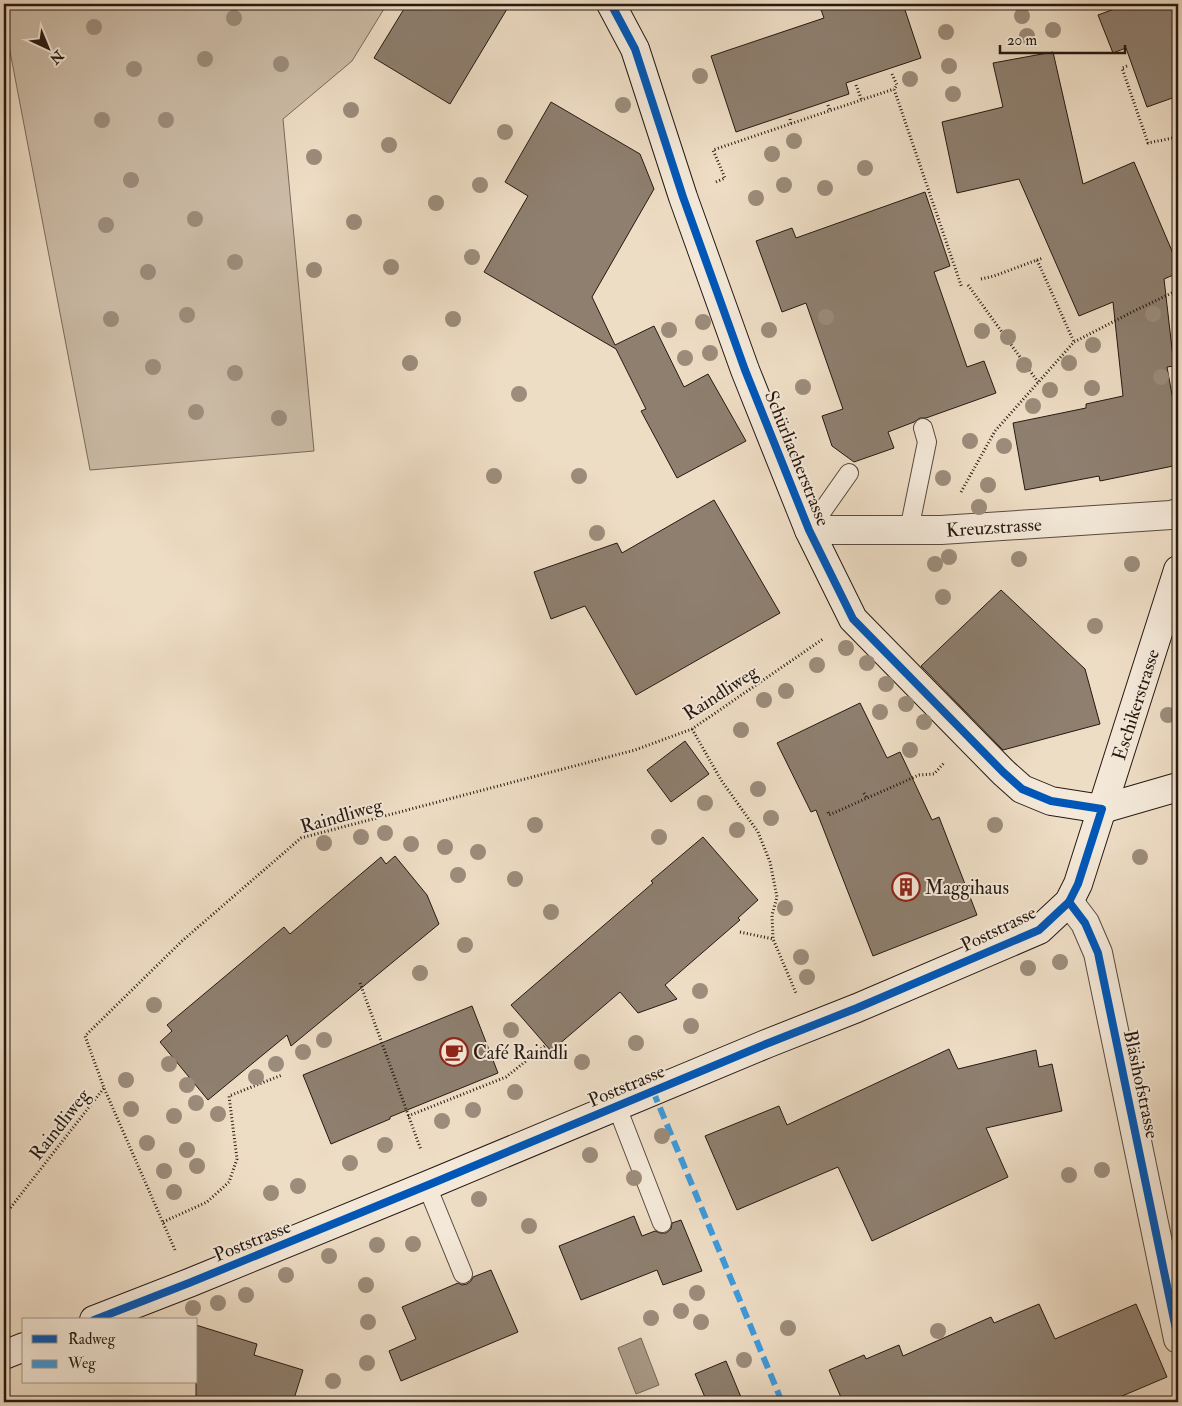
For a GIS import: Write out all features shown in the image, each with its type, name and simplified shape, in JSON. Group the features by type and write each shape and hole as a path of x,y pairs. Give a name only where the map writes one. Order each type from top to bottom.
{"street":[{"name":"Schürliacherstrasse","path":"612,4 635,49 683,197 745,370 809,530 853,619 996,765 1022,789 1050,800 1102,809"},
{"name":"Kreuzstrasse","path":"809,530 941,530 1178,513"},
{"name":"Eschikerstrasse","path":"1102,809 1178,570"},
{"path":"1102,809 1178,787"},
{"name":"Poststrasse","path":"99,1318 189,1283 857,1008 1039,930 1069,902 1078,884 1102,809"},
{"name":"Bläsihofstrasse","path":"1069,902 1085,922 1098,953 1178,1339"},
{"path":"4,1355 22,1348"}],"lane":[{"path":"909,530 927,442 923,428"},
{"path":"809,530 849,473"},
{"path":"616,1107 662,1223"},
{"path":"430,1184 463,1274"}],"path":[{"path":"1127,66 1122,68 1148,142 1178,137"},
{"path":"683,197 726,178 714,150 759,133 894,89 897,86 892,74"},
{"path":"856,85 862,101"},
{"path":"894,89 962,288"},
{"path":"828,105 830,111"},
{"path":"790,119 791,124"},
{"path":"981,279 1043,258"},
{"path":"1037,260 1074,342"},
{"path":"968,285 1038,382"},
{"path":"941,530 995,432 1074,342 1178,290"},
{"path":"692,729 721,780 758,832 770,862 777,897 772,915 773,939 801,1005 808,1027"},
{"path":"828,812 829,815 907,780"},
{"path":"864,793 867,798"},
{"path":"740,932 773,939"},
{"path":"360,983 408,1116 430,1184"},
{"path":"408,1116 506,1077 546,1045"},
{"path":"163,1222 206,1202 229,1182 237,1159 229,1096 282,1075"},
{"path":"104,1088 189,1283"}],"shaded area":[{"path":"4,4 387,4 352,61 283,119 314,451 90,470 4,20"},
{"path":"641,1338 659,1385 636,1394 618,1348"}],"building":[{"path":"407,4 510,4 450,104 374,58"},
{"path":"819,4 903,4 921,58 846,83 849,94 736,132 711,56 824,18"},
{"path":"1128,4 1178,4 1178,96 1147,107 1126,48 1113,53 1098,15"},
{"path":"1053,52 1083,184 1134,162 1178,265 1178,273 1164,279 1174,366 1167,367 1178,428 1178,465 1100,481 1099,476 1025,490 1013,423 1086,408 1086,404 1123,396 1113,302 1079,316 1019,179 957,193 942,122 1003,107 993,63"},
{"path":"551,102 640,154 654,189 592,297 615,345 654,326 684,387 708,374 746,441 677,478 641,411 646,409 616,349 484,272 528,196 505,182"},
{"path":"925,192 950,266 934,272 967,367 984,361 996,393 926,418 920,418 888,432 894,448 854,462 832,446 822,416 843,409 806,303 782,312 756,241 792,228 796,238"},
{"path":"714,500 780,613 636,695 585,606 551,619 534,572 617,543 622,553"},
{"path":"1001,590 1085,669 1100,724 1003,750 921,666"},
{"path":"860,703 887,758 900,752 932,820 939,817 977,915 873,956 816,810 811,812 777,743"},
{"path":"685,741 709,774 671,802 647,770"},
{"path":"703,837 758,900 738,918 740,920 665,985 677,999 638,1013 620,992 551,1051 511,1005 653,883 651,881"},
{"path":"395,856 427,895 439,924 291,1046 287,1035 208,1100 160,1042 172,1031 167,1025 284,927 290,934 381,857 386,864"},
{"path":"472,1006 498,1073 390,1117 390,1119 331,1144 303,1075"},
{"path":"949,1049 958,1069 1036,1050 1039,1067 1052,1064 1062,1111 986,1128 1008,1177 872,1241 838,1167 737,1210 705,1136 779,1106 787,1125"},
{"path":"634,1216 642,1236 655,1231 666,1233 671,1229 672,1223 681,1220 702,1271 663,1285 657,1270 581,1300 559,1246"},
{"path":"491,1270 518,1332 401,1381 389,1351 416,1339 402,1307 458,1283 462,1285 467,1284 473,1277"},
{"path":"1039,1304 1055,1339 1136,1304 1167,1377 1108,1402 843,1402 829,1370 864,1355 866,1359 899,1345 903,1356 991,1317 994,1323"},
{"path":"198,1326 257,1344 254,1355 303,1370 293,1402 196,1402 196,1384 198,1384"},
{"path":"726,1361 743,1402 707,1402 695,1374"}],"marked path":[{"path":"653,1091 782,1402"}],"cycle path":[{"path":"99,1318 189,1283 857,1008 1039,930 1069,902 1078,884 1102,809 1051,801 1022,789 853,619 809,530 745,370 683,197 635,49 611,4"},
{"path":"1069,902 1085,923 1098,953 1178,1339"}],"place":[{"name":"Maggihaus","path":"906,887"},
{"name":"Café Raindli","path":"454,1052"}]}
